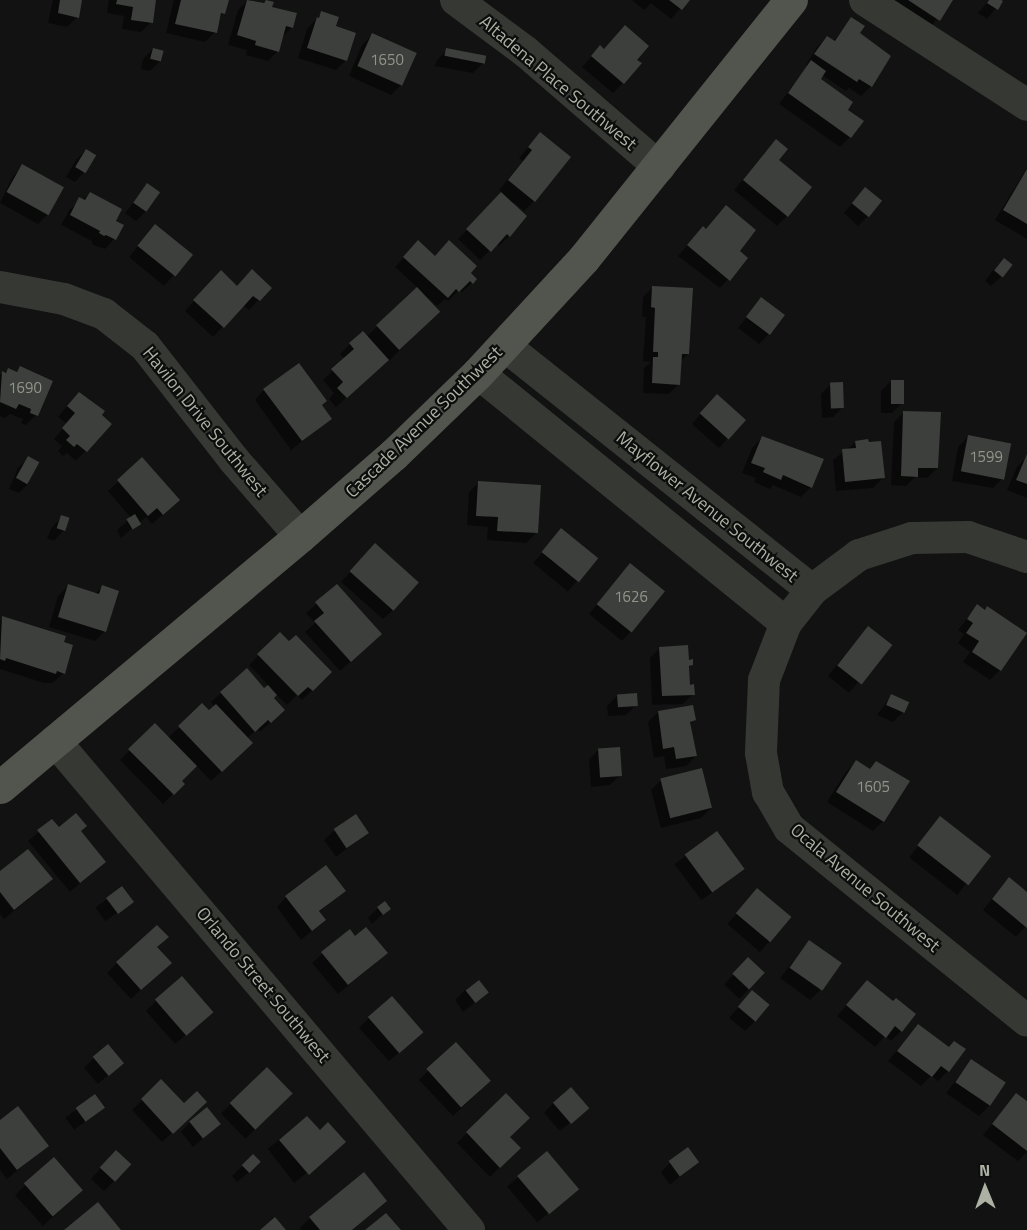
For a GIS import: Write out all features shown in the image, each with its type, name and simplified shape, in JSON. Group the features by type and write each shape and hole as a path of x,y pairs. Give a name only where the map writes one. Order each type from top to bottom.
{"main road":[{"name":"Cascade Avenue Southwest","path":"0,787 300,536 393,455 478,373 584,258 791,0"}],"street":[{"name":"Altadena Place Southwest","path":"456,0 526,52 659,167"},
{"path":"865,0 1027,105"},
{"name":"Havilon Drive Southwest","path":"0,287 64,299 105,314 145,346 234,460 300,536"},
{"name":"Mayflower Avenue Southwest","path":"505,346 812,590 859,555 912,538 968,537 1027,557"},
{"path":"478,373 786,622"},
{"name":"Ocala Avenue Southwest","path":"812,590 786,622 764,681 761,753 768,792 789,828 1027,1021"},
{"name":"Orlando Street Southwest","path":"55,741 469,1230"}],"building":[{"path":"60,0 82,0 79,18 58,13"},
{"path":"117,0 156,0 153,23 131,20 133,7 116,4"},
{"path":"181,0 229,0 225,14 221,13 217,33 175,24"},
{"path":"247,0 274,2 272,7 297,13 293,28 286,26 279,52 255,45 256,41 237,35"},
{"path":"669,0 690,0 682,10"},
{"path":"908,0 953,0 940,21"},
{"path":"989,0 1003,1 998,10 987,3"},
{"path":"321,11 339,17 336,26 356,33 347,61 307,48"},
{"path":"851,17 865,26 860,33 891,56 872,87 859,79 857,82 814,54 827,36 835,41"},
{"path":"625,25 649,46 637,60 642,63 624,84 591,56 600,45 604,49"},
{"path":"372,33 417,53 402,86 357,66"},
{"path":"153,48 164,51 161,61 150,59"},
{"path":"446,48 486,56 485,64 444,56"},
{"path":"811,60 826,71 821,79 853,102 848,110 864,121 851,138 788,93"},
{"path":"540,132 571,157 535,202 508,180 532,150 528,147"},
{"path":"776,139 788,149 779,160 812,187 788,217 743,180"},
{"path":"86,149 96,155 85,173 75,167"},
{"path":"22,164 64,187 48,215 6,192"},
{"path":"1027,169 1027,224 1003,210"},
{"path":"147,183 160,192 146,212 133,203"},
{"path":"865,187 882,201 869,217 852,203"},
{"path":"90,192 122,209 116,221 124,225 116,240 104,236 99,233 100,231 70,215 79,197 85,200"},
{"path":"501,192 527,216 510,237 507,234 491,252 466,229"},
{"path":"726,205 756,230 740,251 748,258 730,281 687,245 703,226 706,229"},
{"path":"155,224 193,255 175,277 137,246"},
{"path":"418,240 435,256 449,240 477,266 471,273 477,279 473,284 470,281 459,292 456,289 448,298 403,257"},
{"path":"1004,258 1013,265 1003,277 994,271"},
{"path":"252,269 272,288 260,301 253,296 224,328 193,300 221,270 237,286"},
{"path":"652,286 693,288 689,354 682,354 680,385 652,383 653,357 658,357 658,352 653,352 655,308 651,307"},
{"path":"417,287 440,312 399,350 376,325"},
{"path":"761,297 785,315 770,335 746,317"},
{"path":"363,331 389,360 347,398 337,388 343,382 331,369 354,349 349,343"},
{"path":"299,363 327,401 322,405 332,419 302,441 263,389"},
{"path":"20,366 53,381 38,416 30,413 31,409 19,404 16,409 0,402 2,371 6,373 8,368 17,372"},
{"path":"891,380 904,380 904,404 891,404"},
{"path":"830,382 843,382 844,408 831,408"},
{"path":"79,392 105,411 102,415 112,424 87,452 77,444 74,447 66,440 70,436 62,428 75,413 67,406"},
{"path":"717,394 746,420 729,439 700,413"},
{"path":"903,411 941,412 938,468 918,468 918,477 901,476"},
{"path":"968,435 1011,443 1004,480 961,471"},
{"path":"762,436 824,459 812,488 783,475 781,480 763,472 765,468 751,463"},
{"path":"868,439 869,442 881,441 885,478 845,482 842,449 856,448 855,441"},
{"path":"1027,454 1027,484 1016,480"},
{"path":"28,456 39,462 27,484 16,478"},
{"path":"142,457 180,500 163,515 157,508 148,516 117,480"},
{"path":"478,481 541,485 538,533 497,531 498,517 476,516"},
{"path":"135,514 141,524 133,529 126,519"},
{"path":"61,515 70,518 65,531 57,528"},
{"path":"561,528 598,558 579,582 541,552"},
{"path":"375,543 419,582 393,611 350,571"},
{"path":"630,563 665,591 632,633 597,604"},
{"path":"68,584 99,594 102,585 119,591 106,632 58,617"},
{"path":"337,584 382,634 351,662 314,621 324,613 315,602"},
{"path":"977,604 985,610 987,606 1027,633 1001,671 972,652 979,641 966,633 973,623 967,619"},
{"path":"2,616 66,636 64,642 73,645 65,674 57,671 56,674 6,658 5,661 0,659"},
{"path":"868,626 892,645 862,684 837,665"},
{"path":"280,632 289,641 296,635 332,672 313,691 308,687 298,696 257,654"},
{"path":"688,645 689,660 693,659 693,665 689,666 690,685 694,684 695,695 662,696 659,647"},
{"path":"247,668 264,688 268,685 277,695 274,698 285,710 271,723 268,720 255,732 220,692"},
{"path":"637,693 638,706 618,707 617,694"},
{"path":"891,694 909,702 904,713 886,705"},
{"path":"202,703 209,710 216,704 253,743 222,772 178,726"},
{"path":"693,705 696,720 690,722 697,756 676,759 674,747 663,749 658,711"},
{"path":"155,723 197,766 182,781 185,784 174,795 128,749"},
{"path":"620,747 622,776 600,777 598,749"},
{"path":"856,760 870,769 876,761 910,781 884,822 836,792"},
{"path":"702,768 712,808 670,818 660,778"},
{"path":"76,813 87,826 81,831 106,862 80,883 37,830 52,819 59,827"},
{"path":"356,814 369,833 346,848 334,829"},
{"path":"940,816 991,856 968,885 917,845"},
{"path":"717,831 745,869 712,893 685,855"},
{"path":"28,849 53,879 14,910 0,892 0,871"},
{"path":"326,865 346,891 319,911 326,920 312,931 285,896"},
{"path":"1009,877 1027,892 1027,928 992,899"},
{"path":"122,886 134,902 118,914 106,898"},
{"path":"757,888 791,917 770,942 736,913"},
{"path":"385,901 391,909 383,915 377,907"},
{"path":"157,925 169,937 157,947 172,963 141,990 116,962"},
{"path":"366,927 388,953 348,985 321,952 350,929 355,936"},
{"path":"809,940 842,963 822,991 789,968"},
{"path":"748,957 765,973 749,990 732,974"},
{"path":"182,976 213,1012 186,1036 155,1000"},
{"path":"479,980 489,993 475,1003 466,990"},
{"path":"867,980 893,1001 896,998 916,1014 902,1032 895,1026 886,1038 846,1005"},
{"path":"752,990 770,1005 755,1022 738,1007"},
{"path":"392,996 423,1032 399,1053 368,1017"},
{"path":"918,1024 949,1047 954,1041 966,1049 949,1072 941,1066 932,1077 897,1051"},
{"path":"456,1042 491,1081 461,1107 426,1069"},
{"path":"108,1044 124,1063 109,1076 93,1057"},
{"path":"971,1059 1006,1082 990,1106 955,1082"},
{"path":"267,1067 293,1094 255,1130 230,1103"},
{"path":"161,1079 184,1103 197,1091 207,1102 173,1134 141,1099"},
{"path":"571,1087 589,1108 571,1124 553,1103"},
{"path":"506,1093 530,1118 510,1137 521,1148 500,1168 466,1132"},
{"path":"1016,1093 1027,1101 1027,1151 992,1124"},
{"path":"95,1094 105,1108 86,1122 76,1108"},
{"path":"18,1106 49,1146 17,1170 0,1148 0,1120"},
{"path":"207,1107 221,1124 203,1139 189,1121"},
{"path":"307,1116 320,1130 328,1122 346,1142 309,1175 279,1140"},
{"path":"688,1147 699,1162 680,1176 669,1161"},
{"path":"116,1150 131,1164 115,1182 100,1168"},
{"path":"547,1151 579,1189 549,1214 517,1176"},
{"path":"253,1154 261,1162 249,1173 242,1165"},
{"path":"54,1157 83,1190 53,1216 24,1183"},
{"path":"364,1172 387,1201 352,1230 320,1230 309,1217"},
{"path":"98,1202 121,1230 64,1230"},
{"path":"386,1213 401,1230 365,1230"},
{"path":"275,1217 286,1230 260,1230"}]}
